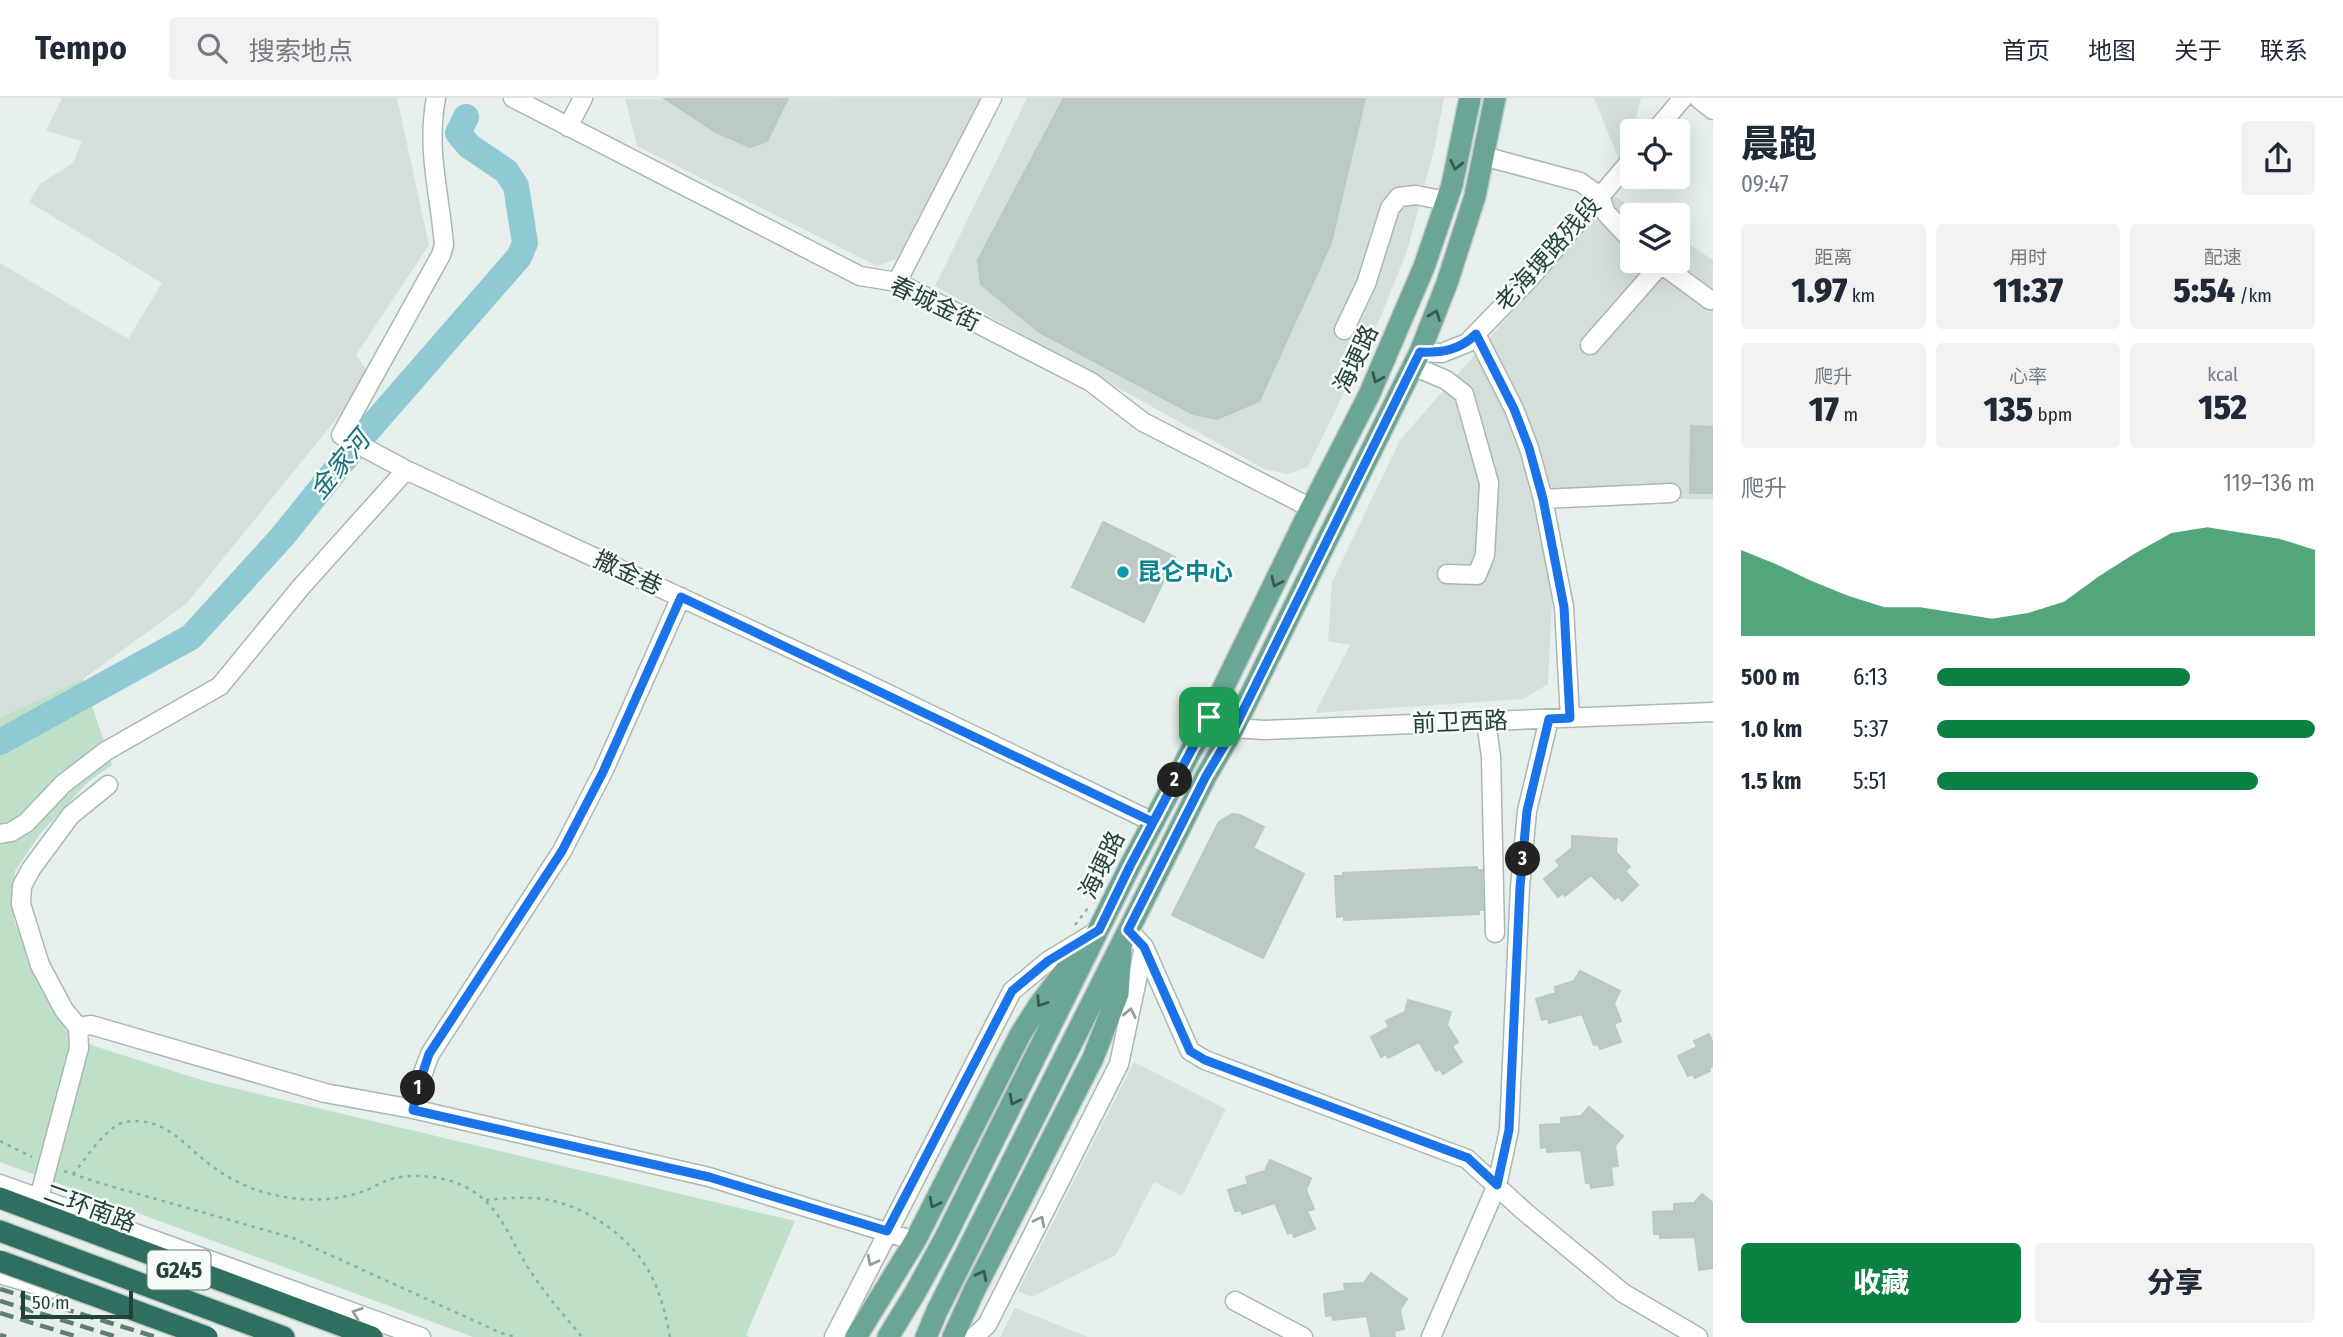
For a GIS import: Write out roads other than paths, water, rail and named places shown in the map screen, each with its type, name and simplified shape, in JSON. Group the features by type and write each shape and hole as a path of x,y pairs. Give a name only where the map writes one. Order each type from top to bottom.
{"highway":[{"path":"0,1200 372,1337"},
{"path":"0,1229 284,1337"},
{"path":"0,1261 207,1337"}],"main road":[{"name":"海埂路","path":"888,1337 944,1238 1369,396 1406,312 1452,185 1470,98"},
{"path":"926,1337 1206,776 1234,729 1417,359 1447,283 1475,196 1495,98"},
{"path":"856,1337 915,1241 1020,1035 1065,968 1099,930"},
{"path":"953,1337 1093,1058 1118,994 1125,937"},
{"name":"二环南路","path":"0,1200 358,1337"},
{"name":"二环南路","path":"0,1229 296,1337"}],"street":[{"name":"撒金巷","path":"436,98 431,149 444,245 441,256 341,436 406,470 681,597 1153,822"},
{"name":"春城金街","path":"513,98 860,276 897,282 1091,382 1143,422 1311,508"},
{"path":"568,127 583,98"},
{"path":"897,282 992,98"},
{"path":"1665,119 1683,98"},
{"path":"1698,98 1713,110"},
{"path":"1483,156 1580,181 1600,196 1606,213 1620,228"},
{"name":"老海埂路残段","path":"1417,359 1466,343 1476,334 1531,277 1620,173"},
{"path":"1344,330 1366,284 1390,208 1399,197 1416,195 1446,201"},
{"path":"1590,345 1650,273"},
{"path":"1674,273 1710,300"},
{"path":"1476,334 1514,409 1529,448 1543,499 1564,607 1570,718"},
{"path":"1417,359 1464,394 1489,483 1485,555 1477,575 1447,574"},
{"path":"0,834 11,832 26,823 63,784 106,751 220,686 301,587 406,470"},
{"path":"1543,499 1671,493"},
{"path":"413,1110 429,1054 562,851 603,772 681,597"},
{"name":"前卫西路","path":"1209,717 1234,729 1264,730 1713,712"},
{"path":"1431,1337 1497,1185 1509,1130 1520,887 1527,811 1549,719"},
{"path":"1486,721 1491,757 1495,933"},
{"path":"39,1198 79,1048 78,1027 64,1010 40,965 21,904 22,886 30,869 71,815 108,785"},
{"path":"834,1337 1012,991 1048,961 1099,930"},
{"path":"1125,937 1144,947 1190,1051 1205,1060 1468,1158 1525,1212 1623,1293 1698,1337"},
{"path":"974,1337 987,1325 1119,1064 1144,947"},
{"path":"78,1027 90,1025 325,1093 413,1110 709,1177 915,1241"},
{"path":"0,1185 421,1337"},
{"path":"0,1274 215,1337"},
{"path":"1235,1301 1303,1337"}],"waterway":[{"name":"金家河","path":"0,742 191,637 282,537 363,436 519,257 525,243 516,186 506,171 469,146 458,133 466,117"}],"railway":[{"path":"0,1289 156,1337"},
{"path":"0,1301 117,1337"},
{"path":"0,1313 78,1337"},
{"path":"0,1335 6,1337"}],"place":[{"name":"昆仑中心","path":"1123,572"}]}
